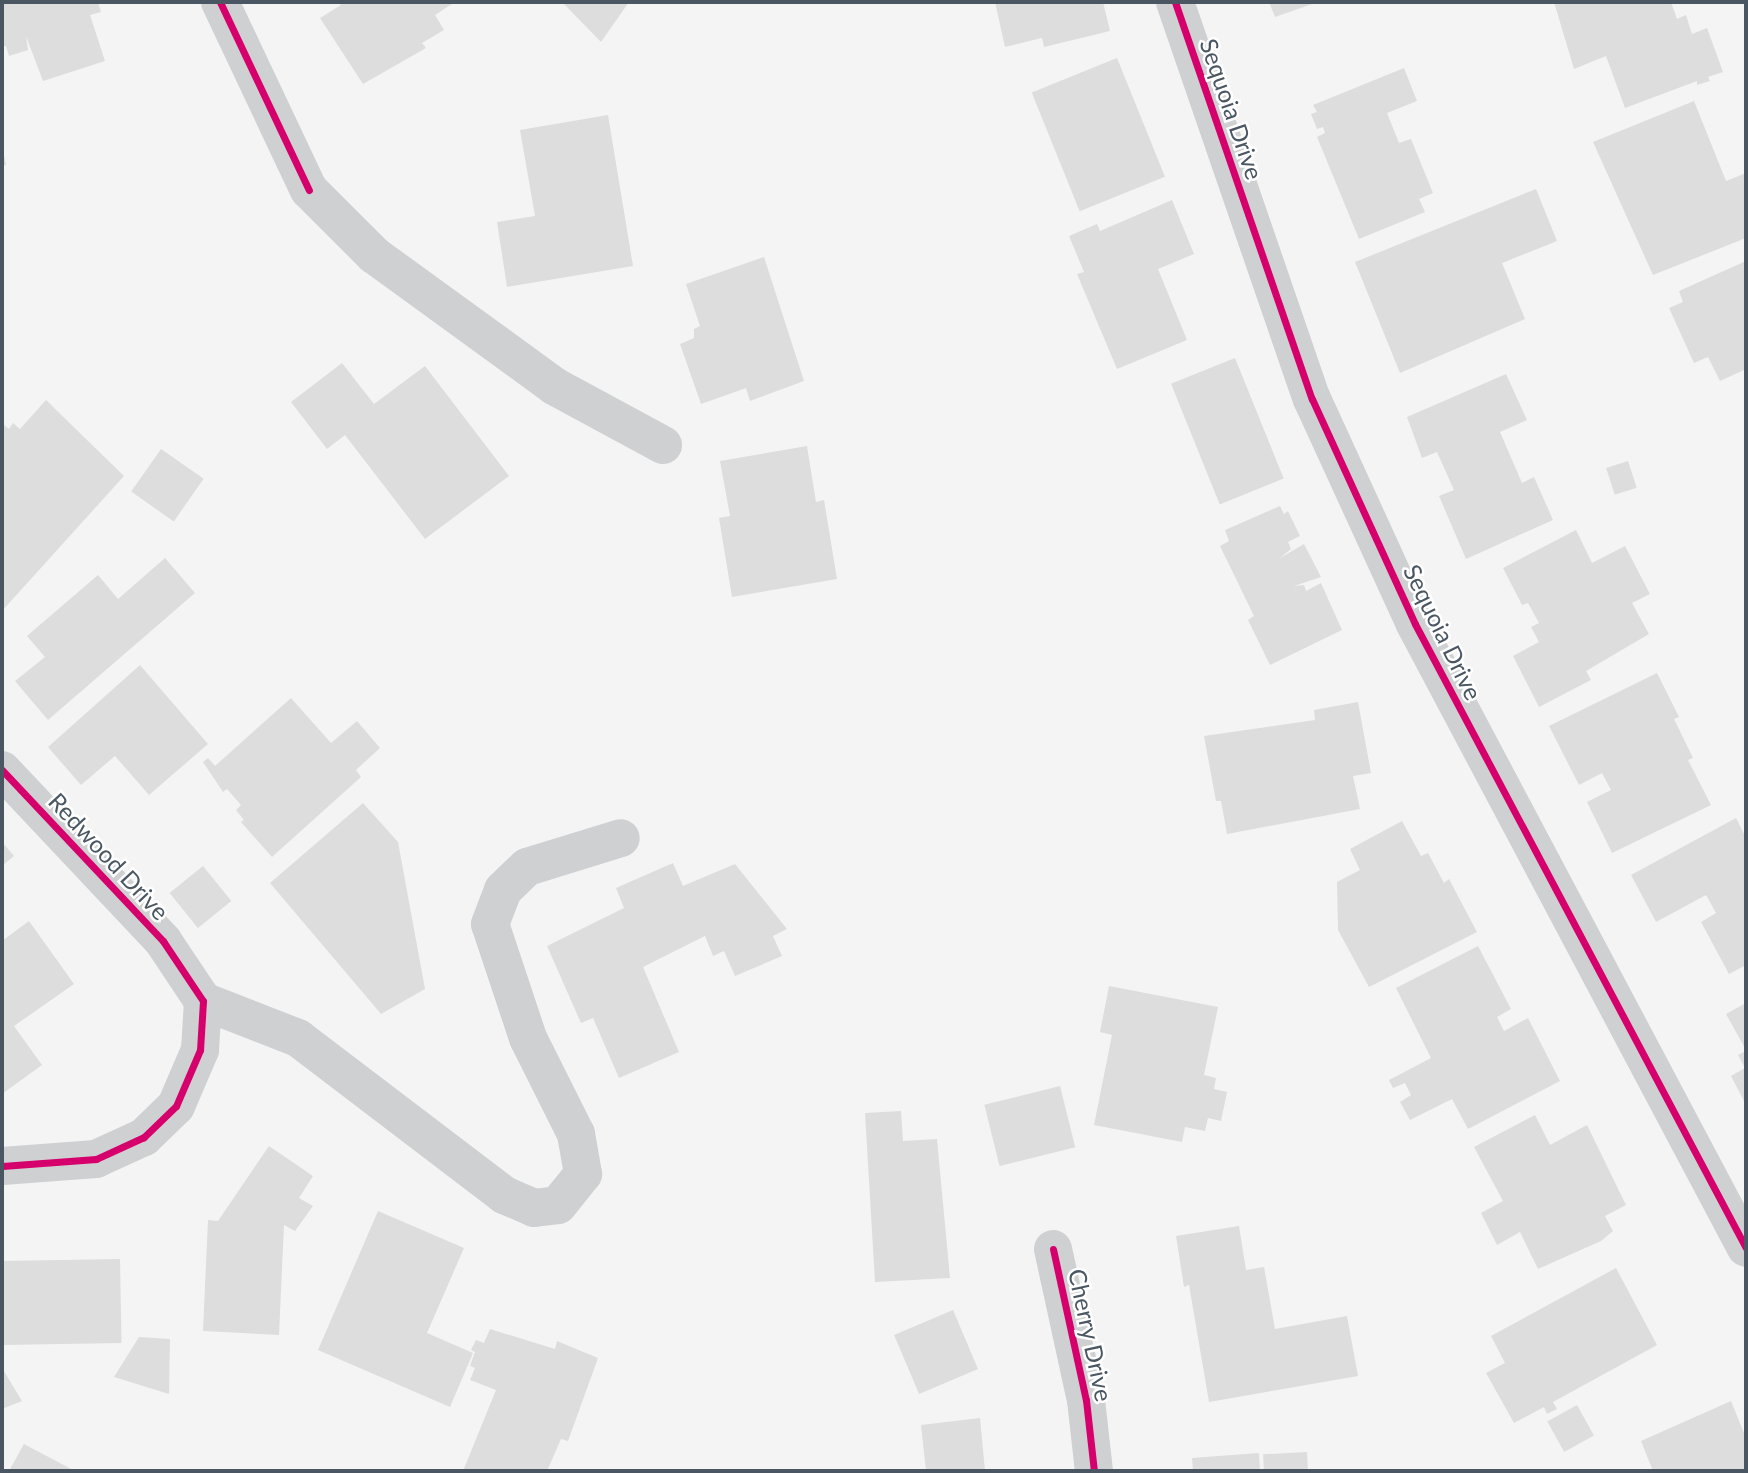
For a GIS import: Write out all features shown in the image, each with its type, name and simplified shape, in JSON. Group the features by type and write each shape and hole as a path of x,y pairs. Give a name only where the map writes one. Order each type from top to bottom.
{"street":[{"path":"220,2 309,190 374,255 554,386 663,445"},
{"name":"Sequoia Drive","path":"1175,2 1312,399 1409,612 1746,1248"},
{"name":"Redwood Drive","path":"2,770 163,941 203,1001"},
{"path":"2,1166 96,1159 144,1137 176,1106 200,1050 203,1001 298,1038 504,1195 534,1208 558,1205 583,1174 576,1134 528,1038 490,924 503,890 527,867 621,838"},
{"name":"Cherry Drive","path":"1053,1249 1086,1400 1094,1471"}],"building":[{"path":"2,2 98,2 101,12 90,15 105,61 43,81 26,36 28,50 9,56 6,46 2,47"},
{"path":"338,2 455,2 435,15 444,30 422,43 426,48 363,84 320,18 341,5"},
{"path":"562,2 629,2 601,42"},
{"path":"995,2 1103,2 1110,31 1044,47 1042,38 1005,47"},
{"path":"1269,2 1318,2 1275,17"},
{"path":"1554,2 1671,2 1677,19 1686,15 1692,34 1707,28 1723,72 1708,77 1710,81 1697,85 1697,81 1625,108 1606,56 1574,69"},
{"path":"1117,58 1165,177 1080,211 1032,92"},
{"path":"1404,68 1417,101 1387,113 1399,143 1411,139 1433,193 1419,199 1425,212 1359,239 1317,137 1325,133 1323,127 1317,129 1311,114 1317,112 1313,105"},
{"path":"1694,101 1726,181 1746,173 1746,238 1653,275 1593,142"},
{"path":"608,115 633,266 507,287 497,222 535,216 520,130"},
{"path":"2,145 6,165 2,165"},
{"path":"1536,189 1557,241 1502,263 1525,319 1400,373 1355,262"},
{"path":"1172,200 1194,254 1158,269 1187,340 1117,369 1077,274 1084,272 1069,236 1097,224 1100,231"},
{"path":"764,257 804,381 750,401 746,388 701,404 680,344 694,338 694,329 700,326 686,284"},
{"path":"1746,261 1746,369 1720,381 1708,357 1694,363 1669,308 1683,302 1679,291"},
{"path":"1235,358 1284,479 1220,504 1171,384"},
{"path":"342,363 374,404 425,366 509,476 425,539 345,435 327,449 291,402"},
{"path":"1506,374 1527,420 1500,432 1522,483 1534,477 1553,520 1466,559 1439,496 1454,490 1437,452 1422,458 1407,417"},
{"path":"46,400 124,476 2,611 2,423 9,429 13,423 20,429"},
{"path":"807,446 816,502 824,500 837,579 732,597 719,518 730,516 720,461"},
{"path":"161,449 204,479 174,521 131,492"},
{"path":"1628,461 1637,488 1615,495 1606,468"},
{"path":"1280,506 1284,514 1288,511 1300,536 1288,542 1291,549 1280,558 1304,544 1321,577 1294,586 1304,585 1306,591 1321,583 1342,630 1270,665 1248,620 1254,616 1220,546 1229,541 1225,530"},
{"path":"1576,530 1592,563 1625,546 1650,594 1632,603 1649,634 1586,671 1591,680 1539,707 1513,656 1539,642 1531,627 1539,623 1528,603 1522,605 1503,568"},
{"path":"165,558 195,593 48,720 15,681 45,657 27,636 98,575 118,599"},
{"path":"140,665 208,744 149,795 115,756 81,785 48,747"},
{"path":"1657,673 1679,717 1674,719 1693,758 1688,760 1711,805 1612,853 1587,802 1611,790 1602,773 1579,785 1549,726"},
{"path":"291,698 331,743 357,721 380,748 356,770 361,777 272,857 241,822 244,820 236,810 241,805 227,789 223,792 203,762 208,758 215,766"},
{"path":"1358,702 1371,773 1353,776 1360,809 1227,834 1221,801 1216,801 1204,736 1315,720 1314,710"},
{"path":"363,803 398,842 425,989 381,1014 270,883"},
{"path":"1736,818 1746,838 1746,965 1729,974 1701,922 1716,913 1706,895 1656,922 1631,875"},
{"path":"1402,821 1421,856 1428,853 1444,883 1449,879 1477,932 1369,987 1338,930 1337,882 1360,870 1350,849"},
{"path":"2,842 14,856 2,866"},
{"path":"673,863 683,886 735,864 787,929 773,936 782,956 735,976 724,951 713,956 705,936 643,967 679,1052 619,1078 593,1018 581,1023 547,946 624,908 616,888"},
{"path":"203,866 231,901 198,928 170,893"},
{"path":"29,921 74,984 14,1026 42,1065 2,1094 2,941"},
{"path":"1478,946 1511,1009 1497,1017 1504,1031 1528,1018 1560,1081 1468,1129 1452,1099 1410,1120 1400,1102 1411,1095 1405,1083 1393,1088 1389,1080 1431,1058 1396,988"},
{"path":"1109,986 1218,1007 1204,1075 1216,1078 1214,1089 1227,1092 1221,1121 1208,1118 1205,1131 1185,1127 1182,1142 1094,1125 1112,1035 1100,1032"},
{"path":"1746,1003 1746,1050 1726,1014"},
{"path":"1746,1051 1746,1105 1731,1076 1745,1068 1738,1055"},
{"path":"1060,1086 1075,1147 1000,1166 984,1105"},
{"path":"901,1111 903,1141 937,1139 950,1278 875,1282 865,1113"},
{"path":"1535,1115 1550,1145 1587,1125 1626,1205 1605,1216 1613,1231 1601,1241 1538,1269 1520,1232 1497,1245 1481,1213 1503,1201 1474,1147"},
{"path":"269,1146 313,1176 299,1198 313,1206 295,1231 284,1225 279,1335 203,1331 208,1220 218,1221"},
{"path":"378,1211 464,1248 427,1333 473,1353 450,1407 318,1350"},
{"path":"1239,1226 1246,1270 1264,1267 1275,1329 1347,1316 1358,1376 1209,1402 1189,1285 1184,1287 1176,1236"},
{"path":"120,1259 121,1343 3,1345 2,1261"},
{"path":"1616,1268 1657,1345 1553,1402 1557,1409 1547,1414 1544,1407 1514,1423 1486,1373 1505,1363 1491,1336"},
{"path":"953,1310 978,1369 919,1394 894,1335"},
{"path":"490,1329 555,1349 557,1341 598,1358 568,1441 561,1439 547,1471 463,1471 496,1390 470,1380 475,1368 470,1366 475,1352 471,1350 476,1340 484,1343"},
{"path":"139,1337 170,1339 169,1394 114,1377"},
{"path":"2,1368 22,1401 2,1409"},
{"path":"1731,1401 1746,1438 1746,1471 1653,1471 1641,1441"},
{"path":"1577,1405 1594,1436 1564,1452 1547,1421"},
{"path":"980,1418 985,1471 926,1471 921,1425"},
{"path":"24,1444 75,1471 9,1471"},
{"path":"1307,1452 1308,1471 1264,1471 1263,1454"},
{"path":"1259,1453 1260,1471 1193,1471 1192,1458"}],"cycle path":[{"path":"220,2 309,190"},
{"path":"1175,2 1312,399 1415,624 1746,1248"},
{"path":"2,770 163,941 203,1001 200,1050 176,1106 144,1137 96,1159 2,1166"},
{"path":"1053,1249 1086,1400 1094,1471"}]}
